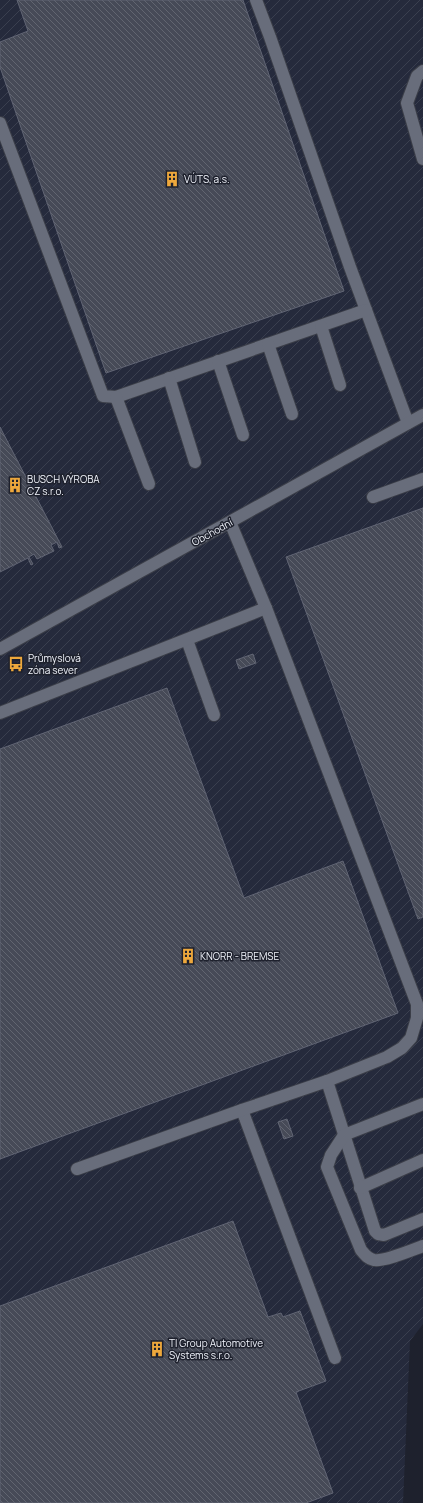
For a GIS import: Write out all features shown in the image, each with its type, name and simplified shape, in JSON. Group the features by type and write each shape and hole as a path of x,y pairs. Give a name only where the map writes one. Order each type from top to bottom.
{"street":[{"path":"256,0 366,310 408,423"},
{"path":"423,71 417,76 407,103 423,159"},
{"path":"0,123 102,394 106,397 116,397 366,310"},
{"path":"321,326 340,385"},
{"path":"268,344 292,414"},
{"path":"218,361 243,434"},
{"path":"170,378 195,462"},
{"path":"116,397 148,484"},
{"name":"Obchodní","path":"0,649 423,415"},
{"path":"373,496 423,479"},
{"path":"77,1169 327,1081 387,1057 402,1048 410,1038 416,1018 417,1004 266,608 230,522"},
{"path":"0,714 266,608"},
{"path":"187,640 214,714"},
{"path":"327,1081 373,1228 378,1234 384,1235 423,1219"},
{"path":"423,1104 344,1135 331,1155 327,1167 362,1250 367,1258 378,1260 423,1246"},
{"path":"242,1110 335,1358"},
{"path":"360,1188 423,1160"}],"shaded area":[{"path":"0,0 423,0 423,1324 410,1341 403,1503 0,1503"}],"building":[{"name":"VÚTS, a.s.","path":"17,0 243,0 344,291 106,373 0,67 0,42 28,31"},
{"name":"BUSCH VÝROBA CZ s.r.o.","path":"0,427 62,547 59,548 57,542 51,545 54,551 37,559 34,554 29,557 33,564 31,565 28,558 0,572"},
{"path":"423,508 423,917 418,919 286,557"},
{"path":"253,654 256,663 239,669 236,660"},
{"name":"KNORR - BREMSE","path":"167,688 244,898 343,861 398,1013 0,1159 0,749"},
{"path":"287,1119 293,1136 284,1139 278,1122"},
{"name":"TI Group Automotive Systems s.r.o.","path":"233,1221 268,1317 281,1313 283,1317 300,1311 326,1381 296,1392 333,1493 306,1503 0,1503 0,1306"}],"place":[{"name":"VÚTS, a.s.","path":"172,179"},
{"name":"BUSCH VÝROBA CZ s.r.o.","path":"15,485"},
{"name":"Průmyslová zóna sever","path":"16,664"},
{"name":"KNORR - BREMSE","path":"188,956"},
{"name":"TI Group Automotive Systems s.r.o.","path":"157,1349"}]}
